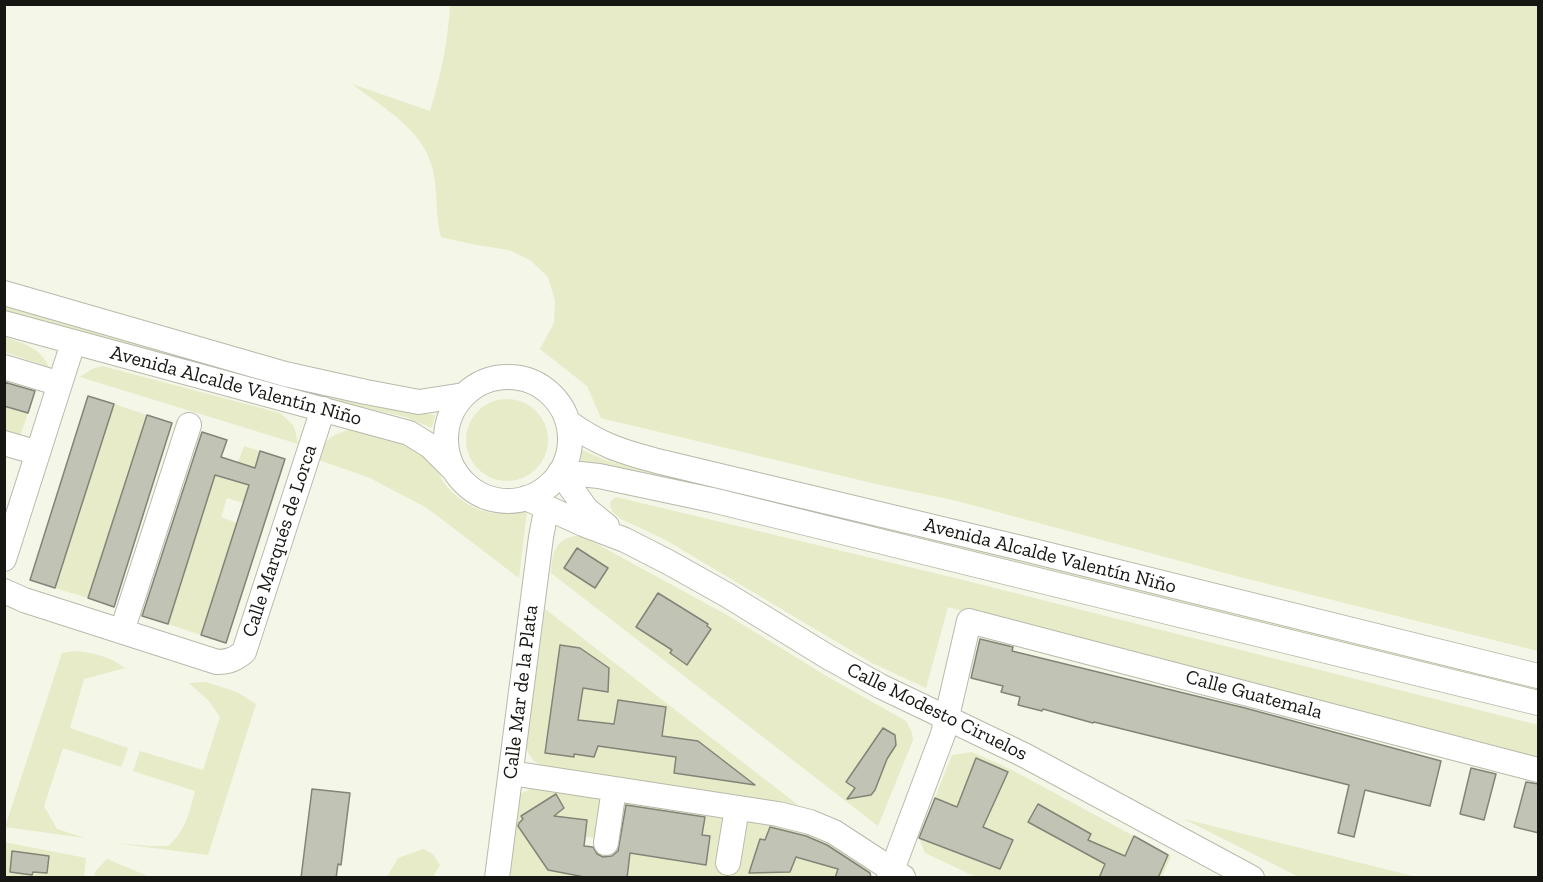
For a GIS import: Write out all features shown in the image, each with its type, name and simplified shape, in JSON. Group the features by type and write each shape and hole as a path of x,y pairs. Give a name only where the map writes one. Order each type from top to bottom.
{"street":[{"name":"Avenida Alcalde Valentín Niño","path":"4,292 285,374 366,393 419,402 464,395"},
{"name":"Avenida Alcalde Valentín Niño","path":"4,323 409,433 430,446 455,471"},
{"path":"4,559 73,343"},
{"path":"4,367 46,380"},
{"path":"508,377 524,379 539,385 552,395 562,408 568,423 570,440 568,456 561,472 545,489 526,498 494,499 478,493 455,471 448,456 446,440 448,423 454,408 464,395 477,385 492,379 508,377"},
{"name":"Calle Marqués de Lorca","path":"4,591 24,600 217,662 228,662 244,652 323,410"},
{"name":"Avenida Alcalde Valentín Niño","path":"568,423 590,438 615,450 657,461 1539,676"},
{"path":"122,631 189,425"},
{"path":"4,443 38,453"},
{"name":"Avenida Alcalde Valentín Niño","path":"561,472 617,480 712,500 1539,702"},
{"name":"Calle Modesto Ciruelos","path":"561,472 579,500 625,540"},
{"path":"597,518 600,496 617,480"},
{"name":"Calle Modesto Ciruelos","path":"526,498 625,540 727,595 880,686 1054,770 1252,878"},
{"name":"Calle Mar de la Plata","path":"497,878 540,548 546,516 550,509"},
{"name":"Calle Guatemala","path":"948,718 969,621 1539,770"},
{"path":"511,773 737,808 810,822 834,832 894,875 948,718"},
{"path":"606,843 614,789"},
{"path":"728,863 737,808"}],"green space":[{"path":"450,5 1538,5 1538,651 1236,576 953,500 876,484 601,418 587,386 540,349 554,323 555,301 548,277 530,260 509,250 441,237 434,176 430,160 423,147 414,134 391,112 352,84 430,111 448,32"},
{"path":"4,306 247,375 407,411 435,415 432,428 405,417 278,388 5,312"},
{"path":"4,337 36,351 49,367 5,352"},
{"path":"102,366 280,413 294,426 298,444 80,377"},
{"path":"507,399 523,403 536,411 544,424 548,440 544,456 536,469 523,477 507,481 491,477 478,469 470,456 466,440 470,424 478,411 491,403"},
{"path":"114,404 147,415 88,598 55,588"},
{"path":"4,406 28,413 20,436 5,431"},
{"path":"348,430 393,439 415,447 432,463 447,487 464,502 474,507 505,514 527,511 519,578 427,508 370,478 316,459 328,440"},
{"path":"244,446 260,451 255,468 239,463 233,480 249,485 244,503 227,498 221,517 237,523 201,635 168,624 221,457 238,462"},
{"path":"582,450 605,460 905,532 904,536 580,463"},
{"path":"616,497 955,578 1538,725 1538,761 948,607 926,688 872,663 664,539 621,519 610,506 611,501"},
{"path":"919,535 1538,686 1538,692 918,539"},
{"path":"575,536 584,537 727,615 828,677 906,721 913,740 878,826 551,573 552,560 558,545"},
{"path":"545,609 798,805 547,767 535,761 527,751 526,742"},
{"path":"74,651 101,656 125,668 84,679 70,728 128,748 121,767 63,748 44,806 57,829 85,838 5,827 62,653"},
{"path":"206,682 237,692 256,704 208,855 114,843 168,846 183,828 195,791 133,771 140,751 203,770 220,717 209,701 189,683"},
{"path":"972,752 1010,769 1171,856 1162,877 976,877 925,853 919,838 952,755"},
{"path":"536,786 608,798 602,838 585,837 579,846 630,852 631,844 616,841 618,798 732,817 726,869 738,871 739,818 771,822 830,839 869,865 870,878 507,878 520,794"},
{"path":"1184,819 1417,877 1299,877"},
{"path":"4,842 86,858 84,877 5,877"},
{"path":"423,849 433,854 440,865 433,877 387,877 398,858"},
{"path":"107,859 150,877 94,877 95,872"}],"building":[{"path":"4,382 35,391 28,413 4,406"},
{"path":"88,396 114,404 55,588 30,580"},
{"path":"147,415 172,423 114,607 88,598"},
{"path":"202,432 227,440 221,457 255,468 260,451 285,459 226,643 201,635 249,485 215,475 168,624 142,616"},
{"path":"577,548 608,568 595,588 564,568"},
{"path":"658,593 708,624 707,626 711,629 687,665 670,653 672,650 636,627"},
{"path":"980,639 1013,647 1012,651 1245,708 1441,761 1430,806 1365,790 1354,837 1338,833 1349,785 1043,709 1042,711 1018,705 1020,697 1001,692 1003,686 971,678"},
{"path":"560,645 580,648 609,668 608,692 583,688 578,720 614,724 618,700 666,707 662,736 698,741 755,785 674,773 676,757 598,746 594,757 545,753"},
{"path":"883,728 895,735 896,745 887,759 875,790 871,795 847,799 855,788 846,782"},
{"path":"976,758 1008,772 983,827 1013,840 1000,869 919,838 935,798 957,807"},
{"path":"1471,768 1496,774 1484,820 1460,814"},
{"path":"1526,782 1539,784 1539,833 1514,827"},
{"path":"312,789 350,793 341,865 338,864 336,878 301,878"},
{"path":"556,794 564,808 554,816 587,820 584,846 593,847 597,854 603,857 612,856 618,851 626,805 705,817 702,835 710,836 706,865 630,853 627,878 590,878 548,870 518,826 523,819 521,816"},
{"path":"1038,804 1091,834 1088,840 1125,856 1134,836 1168,855 1158,878 1099,878 1105,864 1028,822"},
{"path":"770,827 806,836 827,845 870,873 871,878 835,878 838,869 796,857 790,872 749,873 760,839 765,840"},
{"path":"12,851 49,856 47,873 33,872 32,875 10,872"}]}
